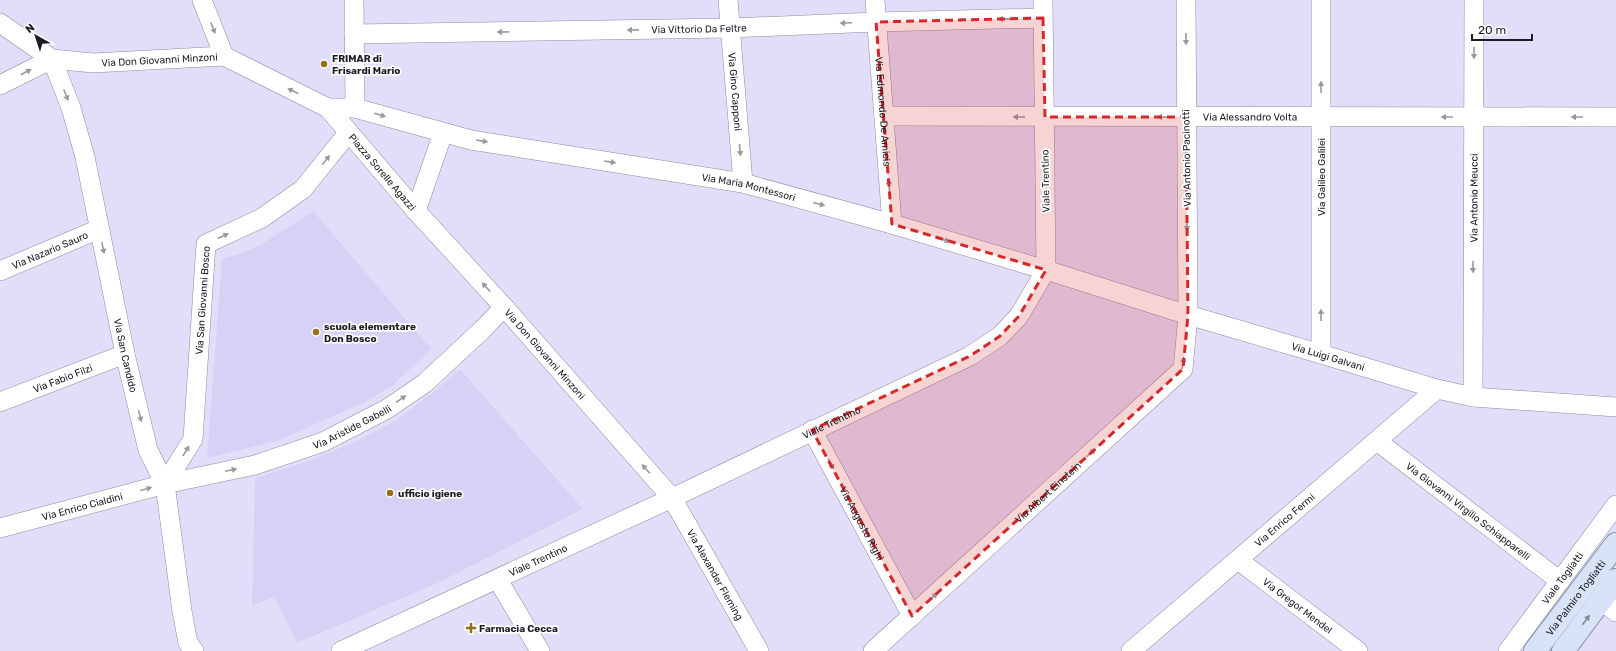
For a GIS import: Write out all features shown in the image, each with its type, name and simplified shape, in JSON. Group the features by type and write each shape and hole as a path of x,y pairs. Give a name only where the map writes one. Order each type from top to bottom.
{"main road":[{"name":"Via Palmiro Togliatti","path":"1534,651 1616,544"},
{"path":"1563,651 1608,606 1616,580"}],"street":[{"path":"202,0 224,56"},
{"path":"354,0 355,108"},
{"name":"Via Gino Capponi","path":"728,0 743,184"},
{"name":"Via Edmondo De Amicis","path":"875,0 892,224"},
{"name":"Via Antonio Pacinotti","path":"1186,0 1188,315"},
{"name":"Via Galileo Galilei","path":"1321,0 1321,354"},
{"name":"Via Antonio Meucci","path":"1473,397 1474,0"},
{"name":"Via Vittorio Da Feltre","path":"354,34 730,28 876,22 1043,9"},
{"name":"Viale Trentino","path":"341,651 498,580 970,356 1000,336 1019,316 1046,270 1043,9"},
{"path":"0,23 52,59 0,85"},
{"name":"Via Don Giovanni Minzoni","path":"52,59 93,63 224,56 328,108"},
{"name":"Via San Candido","path":"52,59 71,108 85,157 125,354 148,450 165,484 187,648"},
{"path":"328,108 355,108 443,133"},
{"name":"Piazza Sorelle Agazzi","path":"328,108 416,211 443,133"},
{"name":"Via Alessandro Volta","path":"884,116 1616,117"},
{"name":"Via San Giovanni Bosco","path":"165,484 193,439 206,244 262,218 303,189 348,133"},
{"name":"Via Maria Montessori","path":"443,133 479,141 743,184 892,224 1046,270"},
{"name":"Via Don Giovanni Minzoni","path":"416,211 504,307 672,498"},
{"name":"Via Nazario Sauro","path":"0,271 99,229"},
{"name":"Via Luigi Galvani","path":"1046,270 1188,315 1437,390 1473,397 1616,407"},
{"name":"Via Aristide Gabelli","path":"165,484 255,465 317,444 387,409 425,383 473,339 504,307"},
{"name":"Via Albert Einstein","path":"873,651 1183,370 1188,315"},
{"name":"Via Fabio Filzi","path":"0,402 125,354"},
{"name":"Via Enrico Fermi","path":"1132,651 1437,390"},
{"name":"Via Augusto Righi","path":"812,430 912,616"},
{"name":"Via Giovanni Virgilio Schiapparelli","path":"1376,441 1560,581"},
{"name":"Via Enrico Cialdini","path":"0,528 165,484"},
{"name":"Via Alexander Fleming","path":"672,498 759,651"},
{"name":"Viale Togliatti","path":"1508,651 1616,505"},
{"name":"Via Gregor Mendel","path":"1238,560 1358,651"},
{"path":"498,580 540,651"}],"highlighted area":[{"path":"1043,18 1045,117 1186,117 1188,315 1183,369 912,616 812,430 970,356 1000,336 1019,316 1046,270 892,224 876,22"}],"shaded area":[{"name":"scuola elementare Don Bosco","path":"313,211 431,349 392,386 363,403 277,441 207,458 222,259 245,252 262,244"},
{"path":"460,369 583,509 440,582 297,643 274,597 252,606 255,478 306,462 355,442 395,421 434,392"}],"place":[{"name":"FRIMAR di Frisardi Mario","path":"324,64"},
{"name":"scuola elementare Don Bosco","path":"316,332"},
{"name":"ufficio igiene","path":"390,493"},
{"name":"Farmacia Cecca","path":"471,628"}]}
